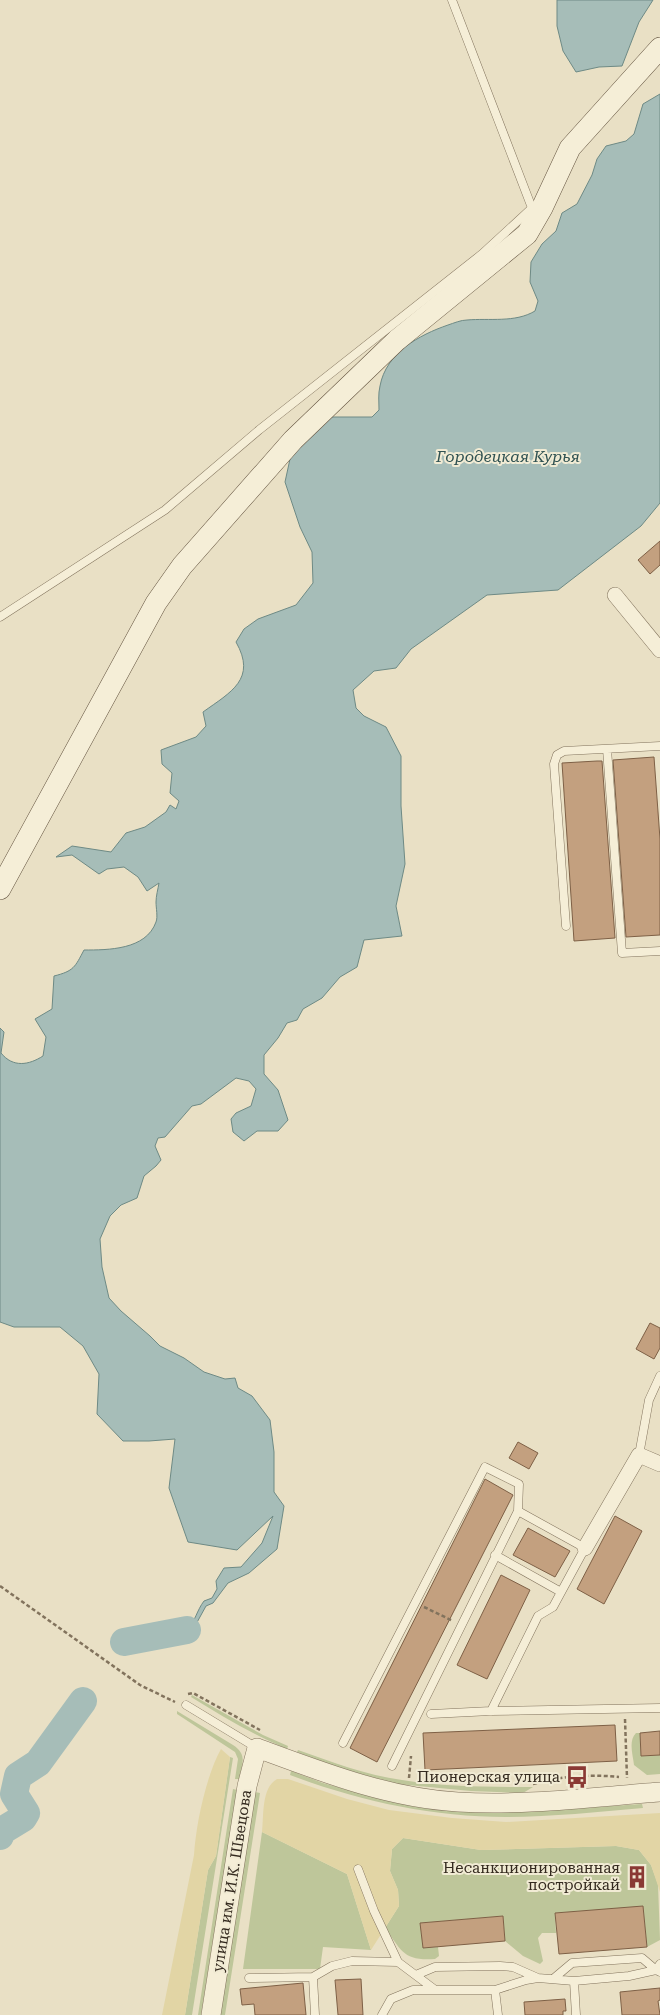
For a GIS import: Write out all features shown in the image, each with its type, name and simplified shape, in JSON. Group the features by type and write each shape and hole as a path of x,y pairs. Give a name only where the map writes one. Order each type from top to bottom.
{"main road":[{"path":"0,890 156,603 182,566 293,440 397,340 527,234 542,208 570,148 660,48"}],"street":[{"path":"615,595 660,650"},
{"path":"585,1548 639,1455 660,1464"},
{"path":"261,1741 327,1774 406,1795 458,1802 522,1802 660,1792"},
{"name":"улица им. И.К. Швецова","path":"211,2015 247,1786 261,1741"}],"lane":[{"path":"0,617 165,510 259,430 482,254 532,208 452,0"},
{"path":"566,926 554,764 557,755 564,751 660,746"},
{"path":"607,749 622,954 660,951"},
{"path":"639,1455 649,1400 660,1376"},
{"path":"343,1743 485,1467 519,1484 518,1511 392,1766"},
{"path":"491,1710 538,1616 553,1607 585,1548 518,1511"},
{"path":"495,1556 561,1592"},
{"path":"186,1705 261,1741"},
{"path":"431,1714 491,1710 660,1708"},
{"path":"358,1869 374,1911 398,1962 434,1989"},
{"path":"553,1979 572,1964 642,1958 659,1969"},
{"path":"249,1978 313,1977 332,1966 352,1961 398,1962"},
{"path":"416,1975 435,1967 500,1966 513,1967 538,1978"},
{"path":"382,2015 391,1999 413,1990 495,1990 538,1978 574,1981 629,1976 659,1969"},
{"path":"313,1977 315,2015"},
{"path":"574,1981 576,2015"},
{"path":"495,1990 498,2015"}],"path":[{"path":"0,1586 140,1685 170,1700 178,1698"},
{"path":"415,1602 461,1625"},
{"path":"186,1695 193,1693 261,1741"},
{"path":"625,1714 627,1778"},
{"path":"528,1785 557,1777 602,1775 633,1778"}],"green space":[{"path":"192,1695 263,1735 288,1746 287,1749 238,1725 191,1697"},
{"path":"177,1711 233,1745 241,1752 243,1760 239,1779 235,1779 238,1759 235,1752 177,1714"},
{"path":"636,1733 640,1733 641,1756 660,1755 660,1774 647,1775 634,1765 632,1740"},
{"path":"298,1750 389,1778 451,1785 533,1787 523,1793 471,1791 397,1784 336,1767 297,1752"},
{"path":"230,1757 233,1758 192,2015 185,2015 208,1870 216,1856"},
{"path":"291,1771 323,1783 377,1798 535,1811 642,1804 643,1808 523,1817 451,1814 396,1806 342,1793 290,1775"},
{"path":"233,1789 237,1790 201,2015 198,2015"},
{"path":"255,1792 260,1793 225,2015 220,2015"},
{"path":"262,1832 347,1874 371,1950 323,1947 320,1969 243,1969"},
{"path":"403,1838 481,1850 616,1846 639,1850 651,1865 658,1884 660,1940 647,1947 643,1908 555,1913 556,1933 542,1933 538,1938 543,1961 540,1964 523,1956 505,1941 503,1916 421,1923 423,1948 438,1947 439,1956 435,1959 424,1959 410,1956 404,1953 385,1928 399,1906 398,1890 390,1871 392,1849"}],"sand":[{"path":"221,1749 230,1757 216,1856 208,1870 185,2015 162,2015 203,1800"},
{"path":"277,1779 288,1779 347,1799 389,1810 452,1818 506,1822 660,1813 660,1892 651,1865 639,1850 616,1846 481,1850 403,1838 392,1849 390,1871 398,1890 399,1906 371,1950 347,1874 262,1832 266,1796 268,1789"}],"water":[{"path":"557,0 653,0 639,22 622,66 599,67 576,72 563,51 557,26"},
{"name":"Городецкая Курья","path":"660,94 660,503 641,526 558,590 487,595 411,649 396,668 374,671 353,690 356,708 364,716 386,727 401,756 401,806 405,864 396,906 402,936 364,940 357,967 340,977 322,998 303,1009 297,1020 287,1023 264,1055 264,1074 278,1090 288,1120 278,1131 257,1131 244,1141 233,1132 231,1119 236,1113 251,1106 256,1089 249,1081 236,1078 201,1104 192,1106 165,1137 158,1138 155,1146 161,1160 144,1176 137,1198 121,1205 110,1216 100,1239 102,1267 109,1298 121,1311 160,1346 184,1358 204,1372 225,1379 235,1378 238,1388 252,1396 270,1420 274,1452 274,1492 284,1506 277,1549 249,1573 228,1583 213,1603 206,1606 195,1626 187,1630 204,1601 212,1598 217,1589 216,1581 224,1568 241,1567 262,1543 273,1516 237,1550 188,1542 169,1488 175,1439 123,1441 97,1414 99,1374 83,1346 60,1327 14,1327 0,1322 0,1028 4,1032 1,1053 6,1058 21,1064 43,1056 46,1037 35,1019 52,1009 54,976 73,968 84,950 115,949 135,943 151,931 156,922 156,900 159,883 147,891 138,877 124,867 107,869 99,874 72,855 56,857 72,846 111,852 126,833 145,827 166,812 170,805 176,809 179,801 170,793 172,773 162,764 161,750 196,737 206,726 203,712 223,698 238,683 244,666 242,655 236,642 244,629 258,619 296,605 313,583 312,552 300,527 285,482 290,459 306,431 330,417 372,417 379,410 380,386 383,374 389,364 405,347 426,334 462,320 510,319 535,311 538,301 530,282 531,262 542,244 556,231 562,213 577,204 592,175 597,159 606,146 626,141 634,134 643,104"}],"building":[{"path":"660,541 660,565 650,574 638,560"},
{"path":"654,757 660,839 660,935 626,937 613,760"},
{"path":"602,761 615,938 574,941 562,763"},
{"path":"650,1323 660,1328 660,1348 654,1359 636,1349"},
{"path":"518,1442 538,1453 529,1469 509,1458"},
{"path":"485,1479 513,1495 377,1762 350,1748"},
{"path":"615,1516 642,1531 604,1604 577,1589"},
{"path":"528,1528 570,1551 555,1577 513,1555"},
{"path":"501,1575 530,1590 487,1679 457,1665"},
{"path":"615,1725 617,1761 425,1770 423,1733"},
{"path":"660,1731 660,1755 641,1756 640,1733"},
{"path":"643,1906 647,1947 559,1954 555,1913"},
{"path":"503,1916 505,1941 423,1948 420,1923"},
{"path":"361,1979 363,2015 338,2015 335,1980"},
{"path":"303,1983 306,2015 255,2015 254,2004 242,2005 240,1989"},
{"path":"660,1988 660,2000 658,2001 660,2015 622,2015 620,1992"},
{"path":"565,1999 566,2011 563,2011 563,2015 525,2015 524,2002"}],"waterway":[{"path":"124,1642 187,1630"},
{"path":"0,1836 0,1832 23,1818 26,1813 14,1794 18,1776 38,1763 83,1701"}],"place":[{"name":"Пионерская улица","path":"577,1777"},
{"name":"Несанкционированная постройкай","path":"637,1877"}]}
